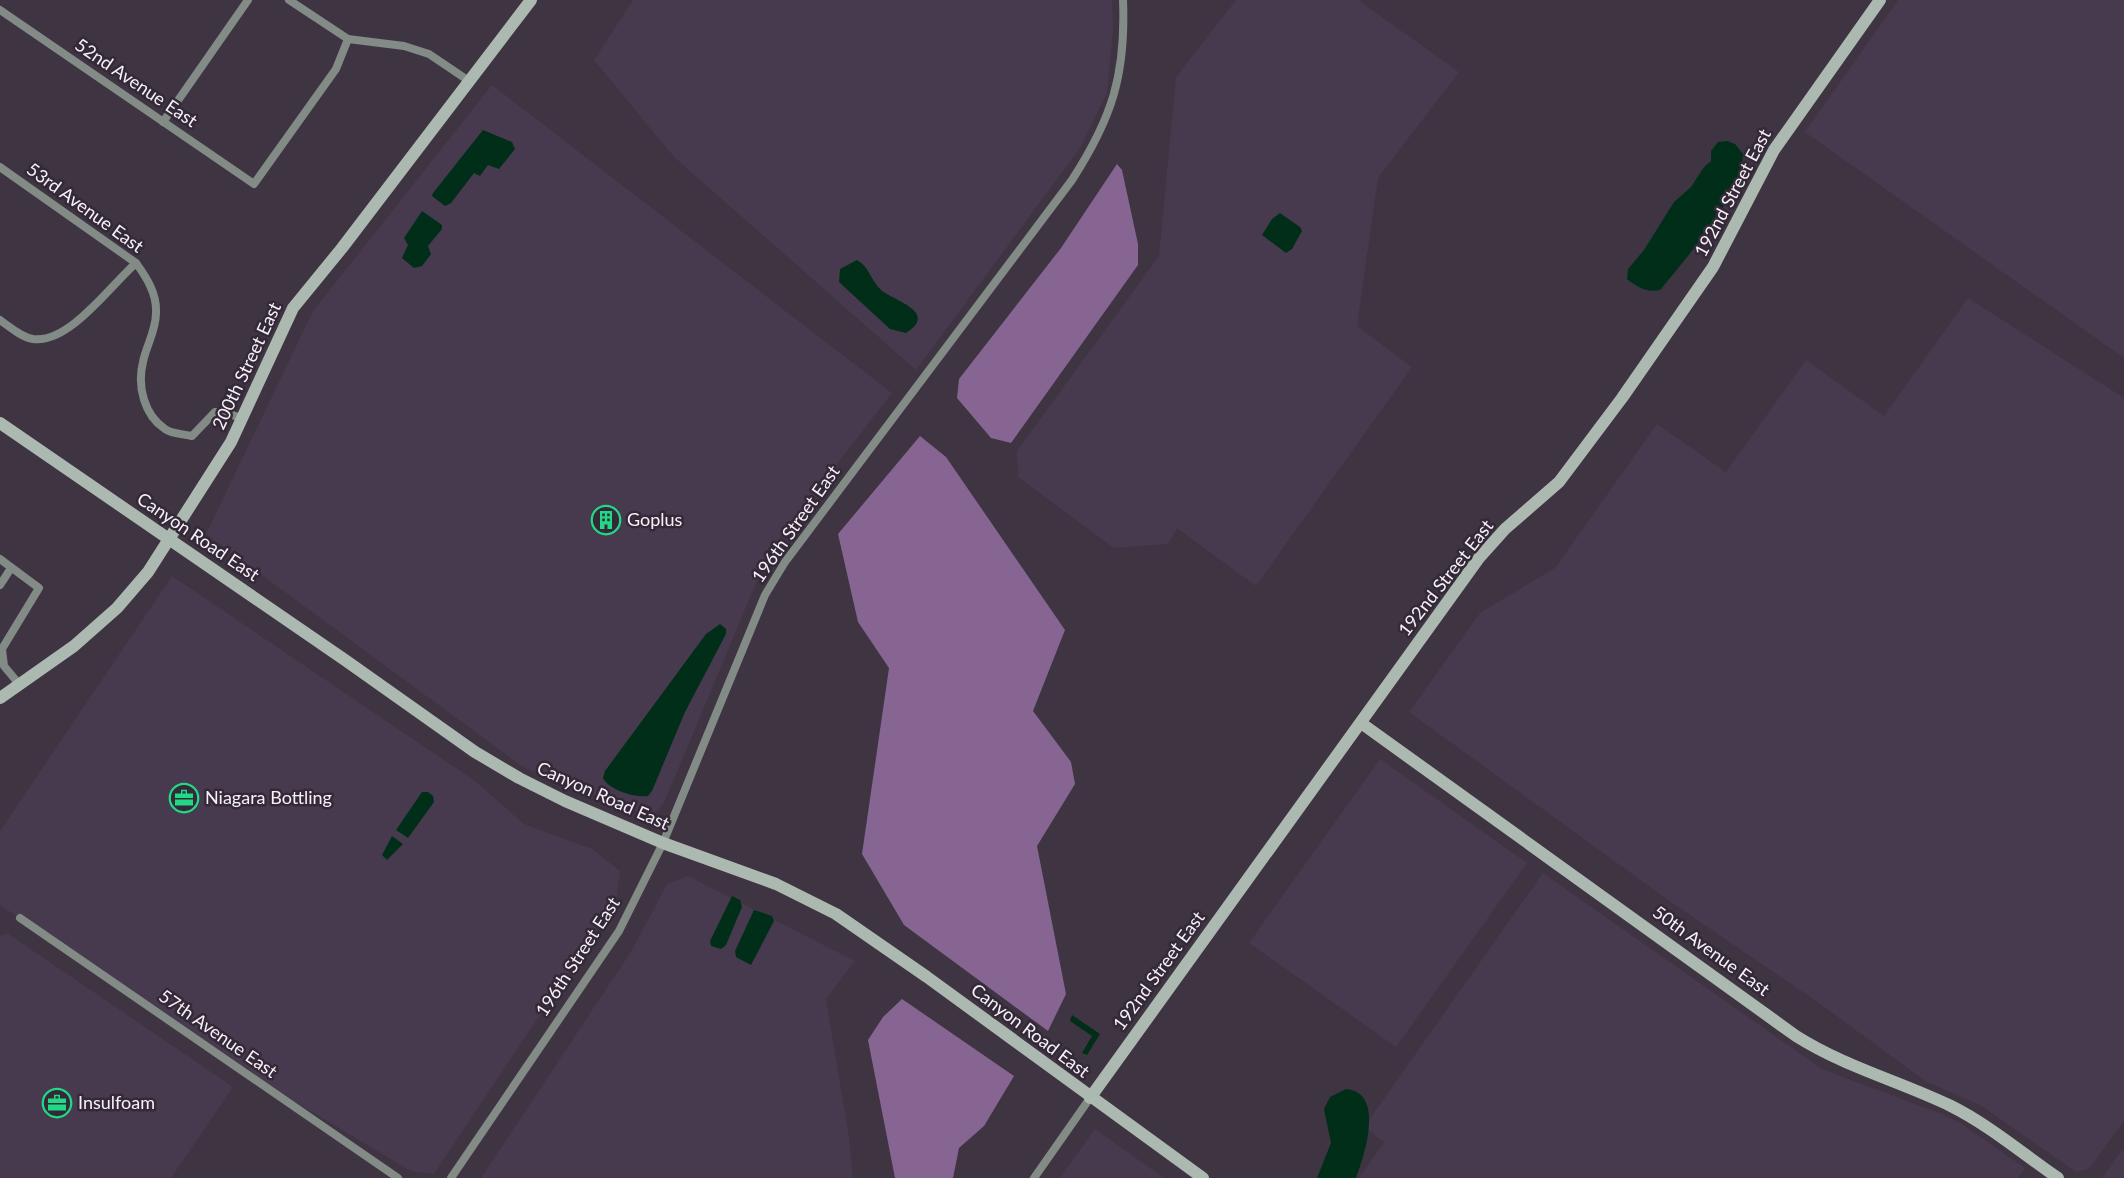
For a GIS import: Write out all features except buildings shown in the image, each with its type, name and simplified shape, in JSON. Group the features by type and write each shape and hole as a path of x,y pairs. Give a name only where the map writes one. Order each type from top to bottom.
{"street":[{"path":"163,122 248,0"},
{"path":"289,0 348,39 404,46 429,54 469,81"},
{"name":"200th Street East","path":"0,698 74,646 117,608 148,572 170,540 243,419 293,308 342,248 531,0"},
{"name":"196th Street East","path":"451,1178 619,931 663,843 765,595 785,562 1072,180 1098,139 1112,105 1120,70 1125,32 1124,0"},
{"name":"192nd Street East","path":"1034,1178 1479,558 1505,529 1559,482 1616,406 1713,267 1774,150 1880,0"},
{"name":"52nd Avenue East","path":"0,10 254,184 336,69 348,39"},
{"name":"53rd Avenue East","path":"0,167 136,263 149,282 156,306 153,330 143,361 141,381 144,398 152,415 167,431 192,436 215,412 243,419"},
{"path":"0,320 28,338 45,339 65,332 136,263"},
{"name":"Canyon Road East","path":"0,423 475,752 565,801 663,843 776,884 836,914 927,976 1090,1098 1203,1178"},
{"path":"0,559 39,588 2,648 4,666 19,684"},
{"path":"0,585 11,568"},
{"name":"50th Avenue East","path":"1361,723 1796,1036 1842,1062 1951,1106 2058,1178"},
{"name":"57th Avenue East","path":"20,918 398,1178"}],"shaded area":[{"path":"633,0 1112,0 1113,30 1107,93 1080,148 916,370 674,157 594,60"},
{"path":"1236,0 1358,0 1459,72 1378,178 1357,326 1412,367 1256,586 1177,528 1168,544 1114,548 1018,477 1017,451 1159,256 1176,77"},
{"path":"1898,0 2124,0 2124,358 1805,132"},
{"path":"492,85 892,393 769,552 664,803 652,817 523,767 206,534 313,311"},
{"path":"483,130 512,142 515,149 499,169 488,165 480,176 474,173 451,203 445,206 432,196 433,193"},
{"path":"1727,141 1735,144 1743,154 1740,170 1734,187 1711,225 1660,290 1646,290 1634,285 1627,279 1628,269 1644,250 1674,202 1691,187 1704,167 1711,161 1711,151 1718,142"},
{"path":"1117,164 1122,170 1138,244 1138,265 1011,443 991,438 957,398 959,379 1061,248"},
{"path":"422,211 442,225 442,229 428,246 431,254 422,266 414,268 402,258 408,245 404,238"},
{"path":"1280,213 1300,227 1302,231 1292,249 1286,253 1262,235 1272,219"},
{"path":"857,260 881,290 903,302 916,313 918,319 915,326 906,333 890,329 839,282 840,269"},
{"path":"1968,298 2124,398 2124,1121 2089,1169 2076,1172 1980,1105 1925,1081 1819,1003 1668,900 1409,712 1480,613 1555,568 1657,424 1726,472 1806,360 1884,416"},
{"path":"920,436 946,457 1065,630 1033,711 1071,762 1075,784 1037,846 1066,994 1048,1031 904,925 862,854 889,668 858,622 838,534"},
{"path":"172,576 475,781 524,824 592,849 620,871 616,901 434,1174 411,1171 255,1078 0,905 0,831"},
{"path":"720,624 726,629 726,634 685,712 652,791 648,796 636,796 611,786 603,778 605,771 706,634"},
{"path":"1380,759 1527,863 1396,1047 1249,943"},
{"path":"422,792 428,792 433,796 434,802 408,838 396,830"},
{"path":"392,836 403,844 387,860 382,855"},
{"path":"1543,873 1822,1069 1942,1114 1960,1123 2025,1168 2018,1178 1359,1178 1384,1142 1364,1127"},
{"path":"688,876 855,961 826,999 848,1130 853,1178 481,1178 632,950 667,884"},
{"path":"732,896 740,900 742,907 726,945 721,949 711,946 710,941"},
{"path":"754,910 772,916 774,921 751,965 736,957 735,951"},
{"path":"7,933 233,1087 171,1178 0,1178 0,936"},
{"path":"902,999 1014,1076 984,1126 959,1148 953,1178 895,1178 868,1040 883,1017"},
{"path":"1072,1015 1100,1034 1087,1055 1082,1053 1092,1036 1070,1021"},
{"path":"1346,1089 1358,1093 1365,1101 1369,1112 1367,1141 1360,1168 1356,1178 1317,1178 1331,1143 1324,1109 1330,1097"},
{"path":"1095,1129 1164,1178 1060,1178"},
{"path":"2122,1150 2124,1151 2124,1178 2102,1178"}],"place":[{"name":"Goplus","path":"606,520"},
{"name":"Niagara Bottling","path":"184,798"},
{"name":"Insulfoam","path":"57,1103"}]}
